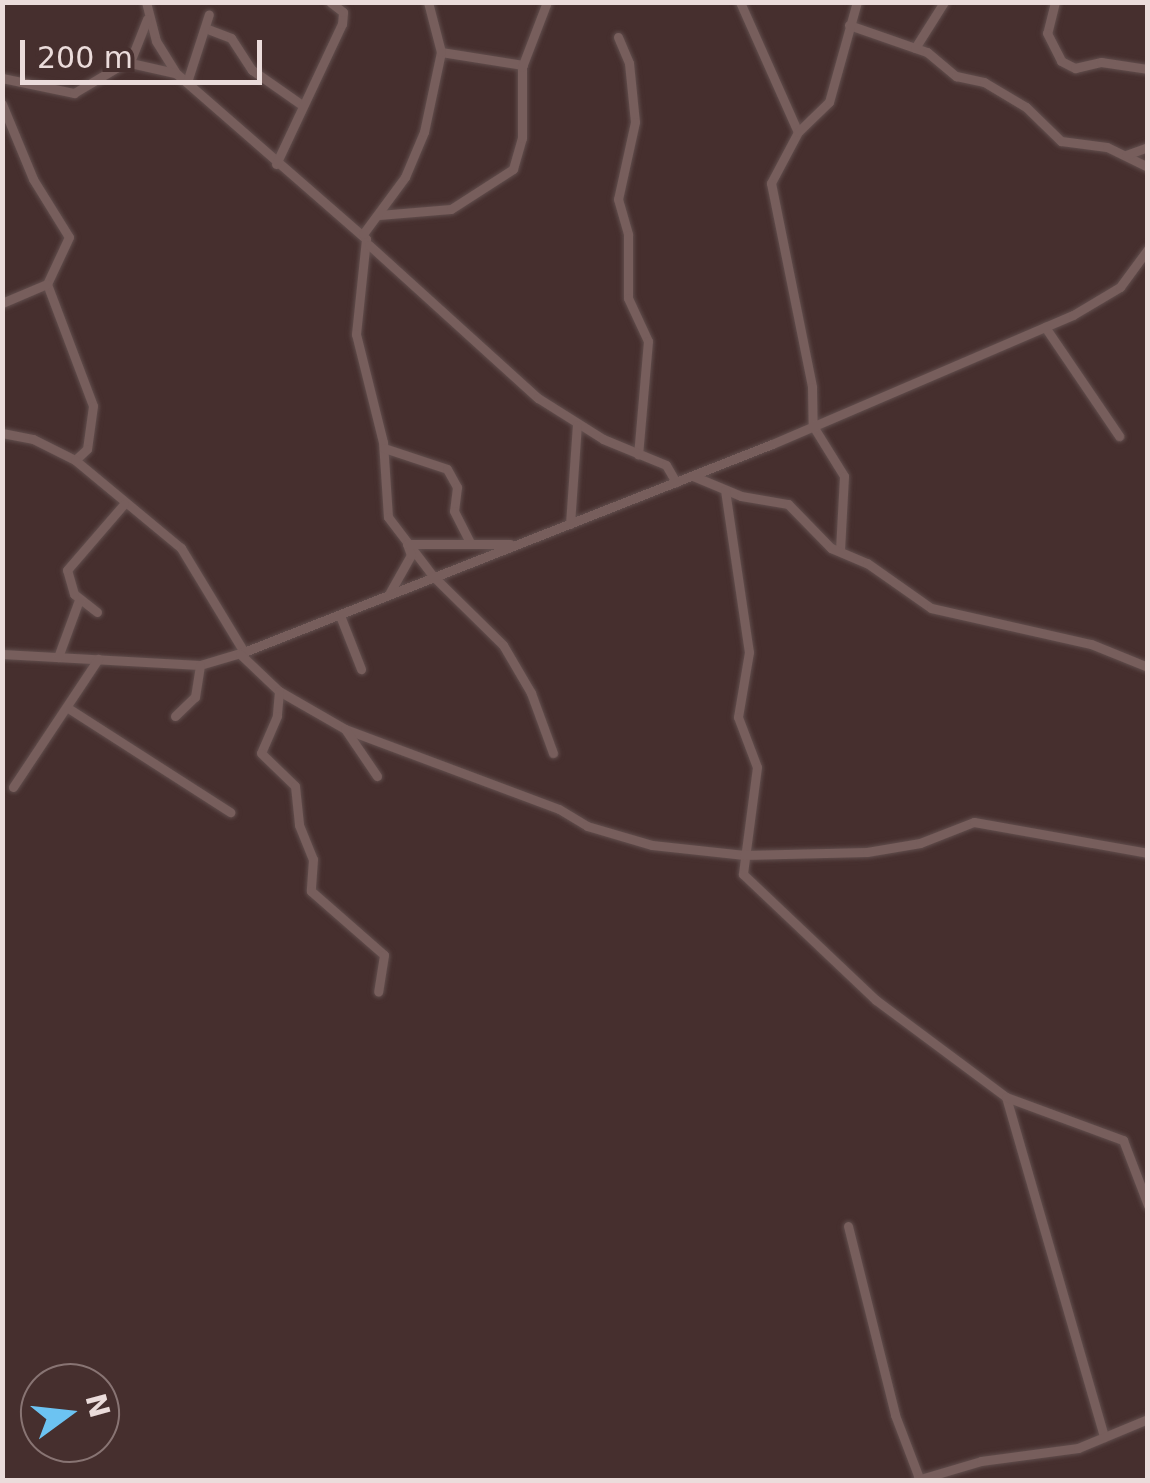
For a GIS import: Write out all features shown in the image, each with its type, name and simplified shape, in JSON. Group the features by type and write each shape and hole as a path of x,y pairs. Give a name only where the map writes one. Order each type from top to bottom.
{"street":[{"path":"2,78 74,93 130,62 146,19 146,2"},
{"path":"276,164 344,19 330,2"},
{"path":"362,234 379,215 424,132 441,52 428,2"},
{"path":"379,215 451,209 513,169 522,138 523,64 546,2"},
{"path":"740,2 798,132"},
{"path":"840,548 844,476 813,426 812,386 771,183 798,132 829,102 857,2"},
{"path":"916,48 944,2"},
{"path":"1055,2 1047,33 1061,62 1075,68 1101,62 1148,69"},
{"path":"187,82 209,14"},
{"path":"146,19 178,74 276,164 362,234 368,244 538,398 577,425 638,456 666,465 676,482"},
{"path":"849,25 916,48 956,76 984,82 1026,107 1061,142 1126,155 1148,166"},
{"path":"205,28 231,38 252,70 302,105"},
{"path":"618,36 629,64 636,122 618,199 628,235 628,298 648,341 638,456"},
{"path":"441,52 523,64"},
{"path":"130,62 178,74"},
{"path":"2,104 33,180 69,238 47,284 2,302"},
{"path":"1126,155 1148,147"},
{"path":"368,244 357,282 356,334 384,448 388,517 433,576 485,624 518,668 553,753"},
{"path":"2,654 200,665 242,653 340,618 433,576 693,476 1045,327 1111,296 1148,248"},
{"path":"47,284 93,406 87,449 74,460"},
{"path":"1045,327 1119,436"},
{"path":"570,524 577,425"},
{"path":"2,433 34,439 74,460 182,548 242,653 279,691 345,728 559,809 587,826 668,848 744,855 867,852 920,843 974,822 1148,853"},
{"path":"384,448 447,469 457,487 454,511 470,542"},
{"path":"693,476 724,490 788,504 828,544 932,608 1091,644 1148,666"},
{"path":"724,490 749,652 738,717 758,767 743,874 780,916 888,1010 1006,1097 1123,1140 1148,1205"},
{"path":"97,612 80,600 67,570 124,504"},
{"path":"407,544 518,545"},
{"path":"388,597 411,556 407,544"},
{"path":"58,658 80,600"},
{"path":"340,618 361,669"},
{"path":"13,787 98,659"},
{"path":"175,716 195,697 200,665"},
{"path":"279,691 278,716 261,753 296,786 299,825 314,859 311,891 384,955 378,992"},
{"path":"68,708 230,812"},
{"path":"345,728 378,776"},
{"path":"1006,1097 1104,1437"},
{"path":"848,1226 895,1415 918,1479 981,1461 1050,1454 1148,1418"}]}
